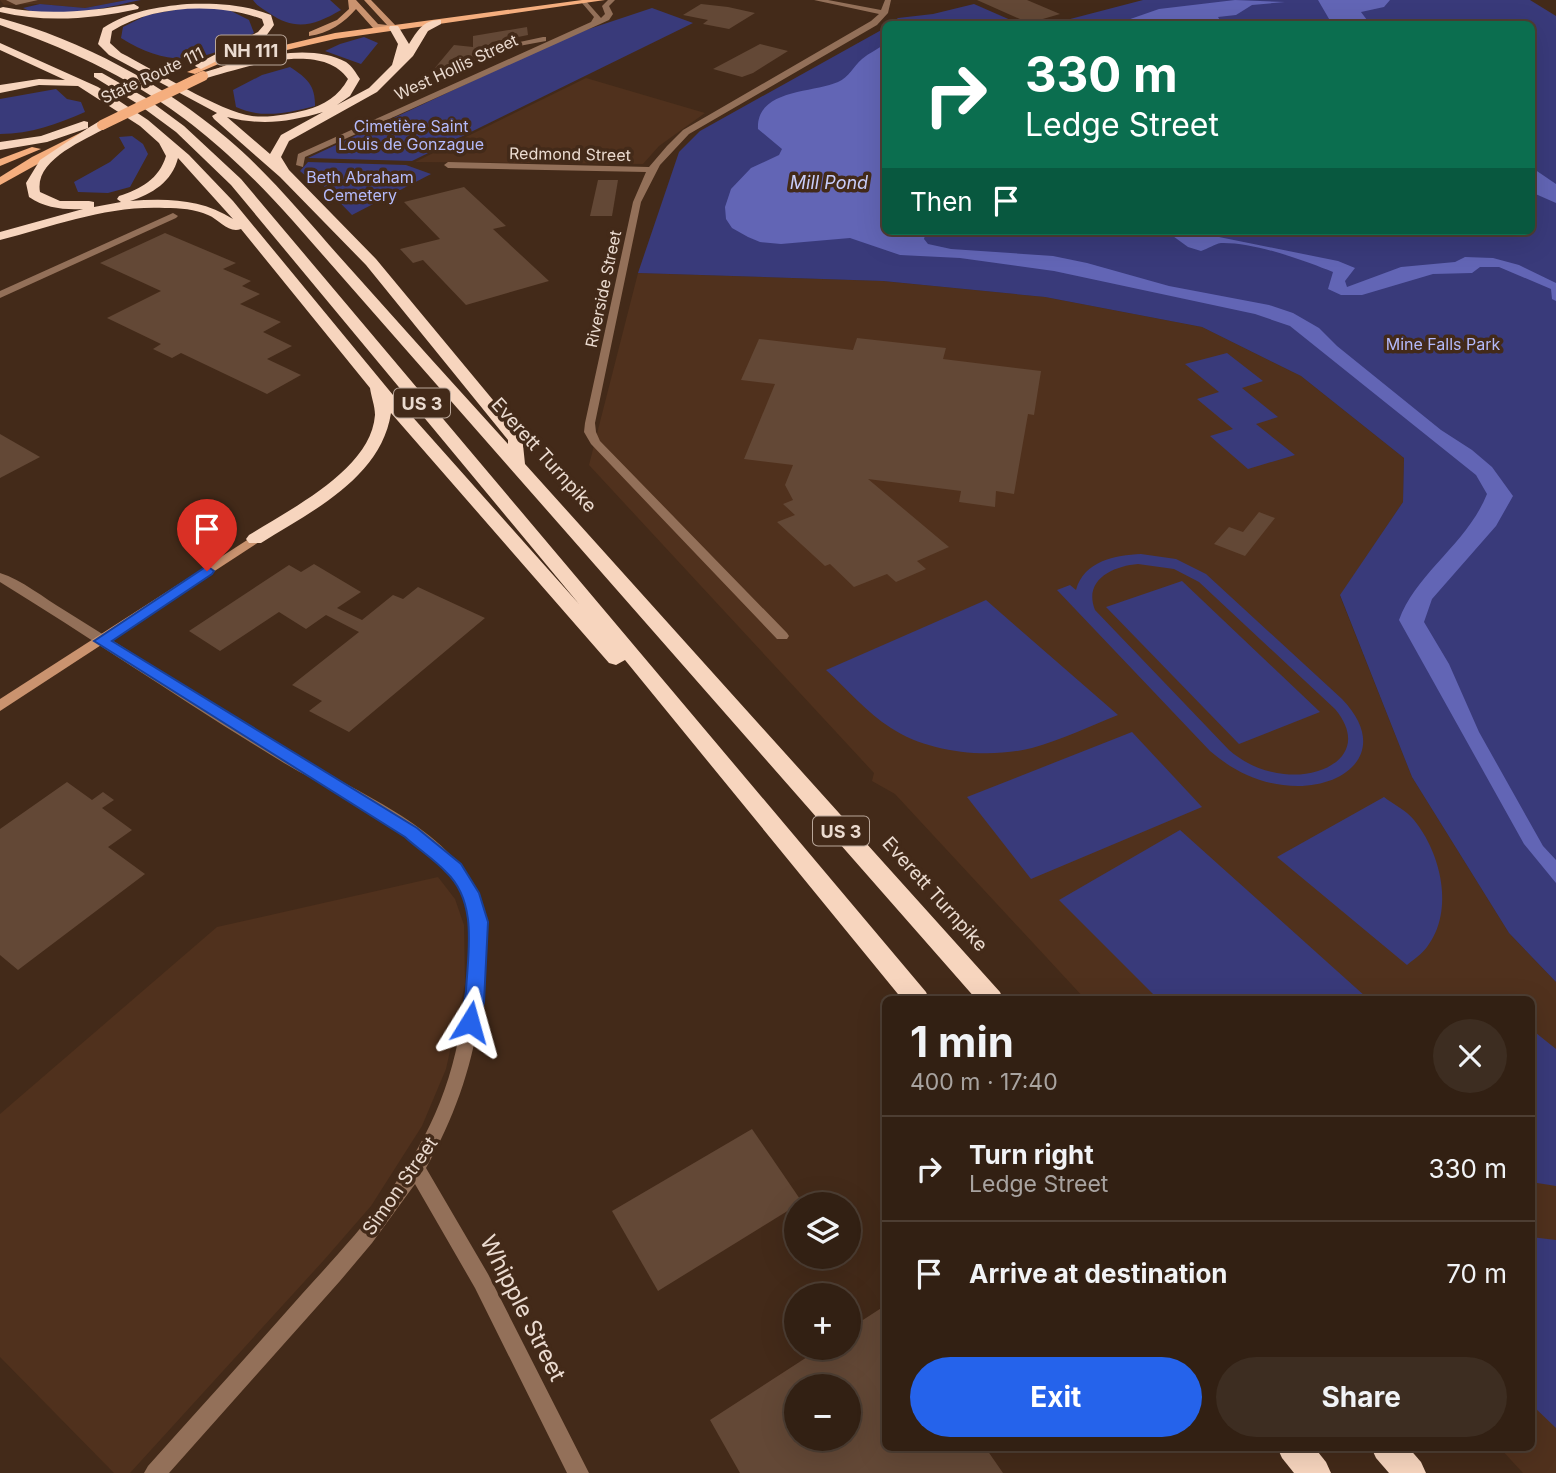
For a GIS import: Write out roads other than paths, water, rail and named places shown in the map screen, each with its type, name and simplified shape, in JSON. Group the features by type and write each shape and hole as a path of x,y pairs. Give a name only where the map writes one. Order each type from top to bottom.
{"highway":[{"path":"0,10 53,17 130,8 169,0"},
{"path":"116,54 104,44 107,30 126,17 151,9 184,3 218,2 248,6 266,15 269,25 262,34 197,74"},
{"path":"0,10 116,54 232,116 270,120 298,116 327,106 346,94 354,79 351,71 339,64 295,57 247,62 197,74"},
{"name":"Everett Turnpike","path":"0,21 66,46 124,73 183,110 225,144 330,255 988,996"},
{"path":"285,174 275,157 285,138 373,90 412,51 424,29 437,22"},
{"path":"392,25 402,38 404,46 394,68"},
{"name":"US 3","path":"0,32 73,63 129,93 180,129 226,170 914,996"},
{"path":"0,46 73,78 113,101 162,137 218,192 377,386 559,596 785,843"},
{"path":"0,89 35,82 64,82 113,101"},
{"path":"177,85 211,109 285,174 377,269 516,439 517,468"},
{"path":"99,122 42,164 32,181 36,196 49,203 75,206 107,203 137,194 155,184 168,168 171,150 162,137"},
{"path":"0,146 43,139 99,122"},
{"path":"0,236 117,207 158,203 189,204 227,218 282,270"},
{"path":"256,539 336,485 365,458 379,437 382,424 383,404 377,386"},
{"path":"1296,1451 1315,1473"},
{"path":"1391,1451 1410,1473"}],"main road":[{"path":"351,0 374,24"},
{"path":"312,34 331,27 349,15 353,9 351,0"},
{"path":"367,0 392,25"},
{"name":"NH 111","path":"584,2 601,0"},
{"name":"State Route 111","path":"197,74 288,47 392,25 584,2"},
{"name":"State Route 111","path":"0,163 99,122 258,47 312,34 374,24 437,22 584,2"},
{"name":"State Route 111","path":"0,182 99,122"},
{"path":"0,706 256,539"}],"street":[{"path":"9,0 21,3 35,0"},
{"name":"West Hollis Street","path":"300,165 301,156 608,16 607,4 612,0"},
{"path":"817,0 842,7 884,13 888,0"},
{"path":"584,2 606,9"},
{"path":"584,2 598,17 595,22"},
{"path":"842,7 858,15 863,30"},
{"name":"Riverside Street","path":"782,636 613,462 590,432 637,202 650,170 665,150 686,132 863,30 884,13"},
{"path":"491,49 559,37"},
{"name":"Redmond Street","path":"448,164 650,170"},
{"path":"0,295 173,216"},
{"name":"Simon Street","path":"0,577 411,832 455,869 470,893 479,922 475,1002 449,1104 416,1169 382,1218 155,1473"},
{"name":"Whipple Street","path":"416,1169 457,1233 484,1282 578,1473"}],"water":[{"path":"1235,0 1285,2 1252,5 1236,15 1218,17 1220,21 1125,21 1159,9"},
{"path":"1318,0 1390,0 1384,7 1361,12 1368,21 1330,21"},
{"name":"Mill Pond","path":"882,46 882,235 925,235 924,239 928,244 951,249 1053,256 1169,286 1269,305 1293,313 1319,328 1337,346 1441,430 1492,467 1513,496 1496,526 1432,599 1424,622 1449,664 1479,732 1543,846 1556,860 1556,883 1524,844 1399,620 1417,588 1467,528 1487,494 1476,475 1290,326 1255,314 1054,271 960,258 900,255 850,238 781,244 760,242 732,228 726,219 725,207 731,189 751,168 779,155 782,149 758,129 760,116 766,106 788,95 838,82 862,59"},
{"path":"1535,170 1556,184 1556,203 1535,194"},
{"path":"1172,235 1214,235 1338,261 1355,268 1345,281 1347,287 1401,267 1455,262 1465,257 1493,258 1519,265 1556,283 1556,301 1552,299 1551,289 1499,267 1480,267 1472,273 1433,274 1362,295 1341,295 1328,289 1333,272 1307,262 1234,243 1221,243 1201,251 1188,247"}],"park label":[{"name":"Cimetière Saint Louis de Gonzague","path":"411,135"},
{"name":"Beth Abraham Cemetery","path":"360,186"},
{"name":"Mine Falls Park","path":"1443,344"}]}
